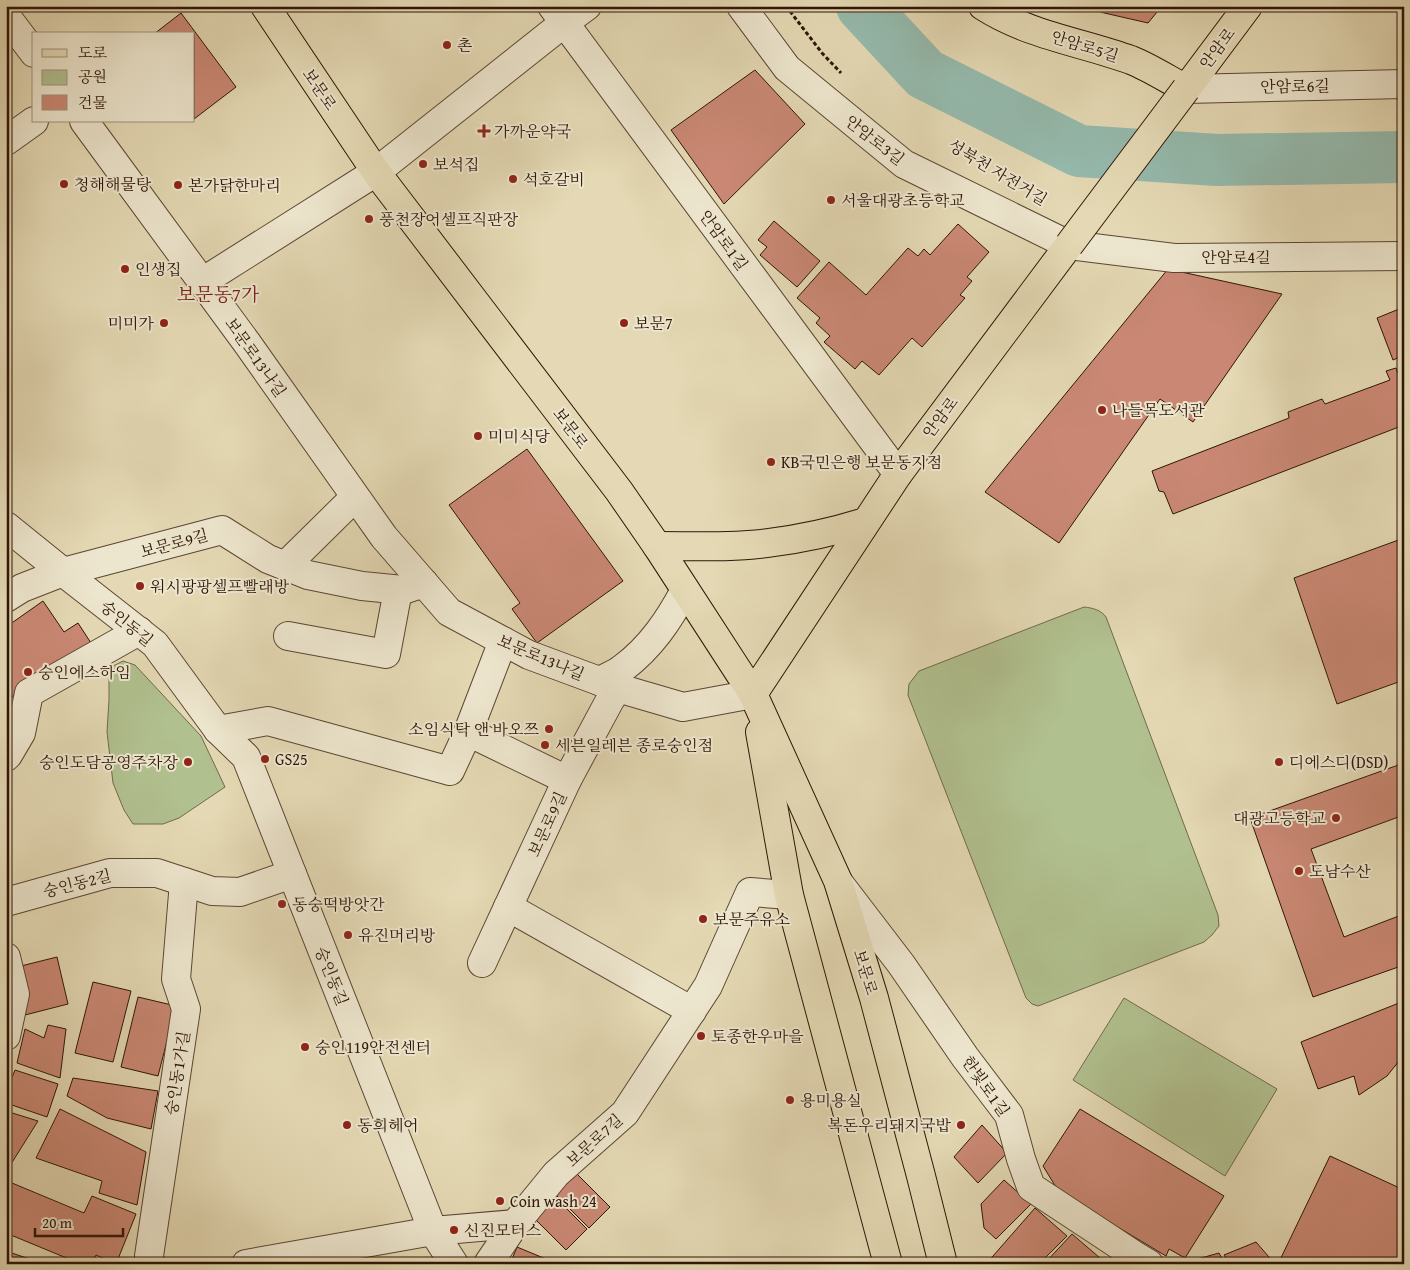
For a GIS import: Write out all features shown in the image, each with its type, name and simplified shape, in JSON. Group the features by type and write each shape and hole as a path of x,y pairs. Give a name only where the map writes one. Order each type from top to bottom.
{"main road":[{"name":"보문로","path":"264,6 376,172 619,491 657,546 752,694 838,881 876,1007 922,1176 943,1264"},
{"name":"안암로5길","path":"982,6 1008,21 1036,32 1133,61 1186,89"},
{"name":"안암로","path":"752,694 898,474 1248,6"},
{"path":"657,546 708,547 768,543 832,532 865,522"},
{"name":"보문로","path":"752,694 789,895 888,1264"}],"street":[{"path":"202,282 376,172 558,14 587,6"},
{"name":"안암로3길","path":"741,6 787,68 904,164 1069,245"},
{"name":"안암로1길","path":"558,14 898,474"},
{"path":"6,16 32,50"},
{"name":"안암로6길","path":"1186,89 1404,84"},
{"path":"6,141 32,122"},
{"name":"보문로13나길","path":"85,122 356,497 384,537 411,587 449,612 530,655 609,685 684,707 752,694"},
{"name":"안암로4길","path":"1069,245 1174,258 1404,256"},
{"path":"286,565 356,497"},
{"name":"숭인동길","path":"6,526 155,644 218,730 246,756 433,1231 454,1264"},
{"name":"보문로9길","path":"6,598 22,588 63,572 222,530 268,559 308,575 362,586 411,587"},
{"path":"288,636 386,654 411,587"},
{"path":"609,685 656,638 685,590"},
{"path":"6,757 21,733 30,693 139,631"},
{"path":"218,730 268,721 450,771 468,732 503,641"},
{"name":"보문로9길","path":"482,963 566,780 610,700 609,685"},
{"path":"468,732 566,780"},
{"name":"숭인동2길","path":"6,902 110,872 158,873 212,891 240,892 292,874"},
{"name":"한빛로1길","path":"838,881 901,964 1009,1115 1031,1187 1149,1264"},
{"name":"숭인동1가길","path":"150,1264 149,1256 186,1009 176,979 184,882"},
{"name":"보문로7길","path":"488,1264 515,1224 556,1174 624,1113 708,986 750,892 789,895"},
{"path":"508,907 692,1011"},
{"path":"6,957 15,994 6,1036"},
{"path":"246,1264 433,1231 515,1224"}],"path":[{"path":"786,6 822,53 842,73"}],"green space":[{"path":"1084,607 1096,610 1106,617 1218,915 1219,926 1204,942 1038,1006 1032,1004 1026,998 908,695 909,684 919,671"},
{"path":"123,661 135,665 201,736 225,787 179,818 163,824 133,824 124,810 113,783 107,732 109,679 113,666"},
{"path":"1124,998 1277,1089 1225,1176 1073,1080"}],"building":[{"path":"1101,6 1162,6 1148,23 1100,12"},
{"path":"181,13 236,87 195,118 195,32 157,32"},
{"path":"755,70 805,124 724,204 671,130"},
{"path":"774,221 820,261 797,287 760,255 767,247 758,240"},
{"path":"958,224 989,252 967,277 972,281 960,295 965,298 922,347 912,338 879,375 862,361 855,369 824,342 830,336 816,323 820,318 797,298 829,262 866,295 908,248 918,256 924,249 930,255"},
{"name":"나들목도서관","path":"1168,269 1282,294 1193,422 1160,399 1059,543 985,492"},
{"path":"1404,307 1404,355 1393,360 1377,318"},
{"path":"1396,368 1399,376 1404,374 1404,425 1173,514 1164,492 1159,491 1152,471 1289,418 1288,412 1322,399 1325,404 1390,380 1386,371"},
{"path":"527,449 623,581 537,643 512,609 520,603 449,505"},
{"path":"1404,538 1404,680 1337,704 1294,578"},
{"name":"숭인에스하임","path":"43,601 64,632 78,623 91,643 6,701 6,627"},
{"path":"1404,763 1404,815 1311,849 1344,937 1404,914 1404,965 1313,997 1250,818"},
{"path":"57,957 68,1004 25,1015 13,968"},
{"path":"93,982 131,991 113,1062 75,1053"},
{"path":"138,997 176,1006 158,1076 121,1067"},
{"path":"1404,1001 1404,1045 1399,1061 1387,1076 1359,1095 1354,1076 1318,1089 1301,1042"},
{"path":"48,1025 66,1029 60,1078 17,1063 25,1029 44,1038"},
{"path":"15,1070 58,1084 47,1117 6,1103 6,1093"},
{"path":"73,1078 158,1091 151,1129 107,1118 67,1096"},
{"path":"60,1109 146,1152 137,1205 99,1193 102,1181 36,1158"},
{"path":"1080,1109 1224,1196 1185,1258 1169,1249 1166,1256 1059,1192 1043,1166"},
{"path":"6,1111 38,1121 6,1172"},
{"path":"982,1125 1007,1153 978,1183 954,1157"},
{"path":"1330,1156 1404,1190 1404,1264 1278,1264"},
{"path":"575,1172 610,1207 589,1228 554,1193"},
{"path":"1004,1180 1031,1204 996,1239 984,1228 981,1204"},
{"path":"12,1183 84,1213 92,1196 136,1214 116,1264 96,1255 92,1264 81,1264 6,1233 6,1197"},
{"path":"552,1194 587,1229 566,1250 531,1215"},
{"path":"1035,1208 1067,1236 1039,1264 986,1264"},
{"path":"1072,1234 1100,1258 1095,1264 1044,1264"},
{"path":"1256,1242 1275,1264 1230,1264 1224,1255"},
{"path":"517,1247 558,1264 510,1264"},
{"path":"6,1251 44,1264 6,1264"},
{"path":"1219,1253 1225,1264 1196,1264 1194,1260"},
{"path":"1104,1258 1114,1264 1100,1264"}],"waterway":[{"path":"862,6 925,74 1079,151 1217,160 1404,157"}],"place":[{"name":"촌","path":"447,45"},
{"name":"가까운약국","path":"484,131"},
{"name":"보석집","path":"423,164"},
{"name":"석호갈비","path":"513,179"},
{"name":"청해해물탕","path":"64,184"},
{"name":"본가닭한마리","path":"178,185"},
{"name":"서울대광초등학교","path":"831,200"},
{"name":"풍천장어셀프직판장","path":"369,219"},
{"name":"인생집","path":"125,269"},
{"name":"미미가","path":"164,323"},
{"name":"보문7","path":"624,323"},
{"name":"나들목도서관","path":"1102,410"},
{"name":"미미식당","path":"478,436"},
{"name":"KB국민은행 보문동지점","path":"771,462"},
{"name":"워시팡팡셀프빨래방","path":"140,586"},
{"name":"숭인에스하임","path":"28,672"},
{"name":"소임식탁 앤 바오쯔","path":"549,729"},
{"name":"세븐일레븐 종로숭인점","path":"545,745"},
{"name":"GS25","path":"265,759"},
{"name":"숭인도담공영주차장","path":"188,762"},
{"name":"디에스디(DSD)","path":"1279,762"},
{"name":"대광고등학교","path":"1336,818"},
{"name":"도남수산","path":"1299,871"},
{"name":"동숭떡방앗간","path":"282,904"},
{"name":"보문주유소","path":"703,919"},
{"name":"유진머리방","path":"348,935"},
{"name":"토종한우마을","path":"701,1036"},
{"name":"숭인119안전센터","path":"305,1047"},
{"name":"용미용실","path":"790,1100"},
{"name":"동희헤어","path":"347,1125"},
{"name":"복돈우리돼지국밥","path":"961,1125"},
{"name":"Coin wash 24","path":"500,1201"},
{"name":"신진모터스","path":"454,1230"}],"district":[{"name":"보문동7가","path":"218,294"}]}
